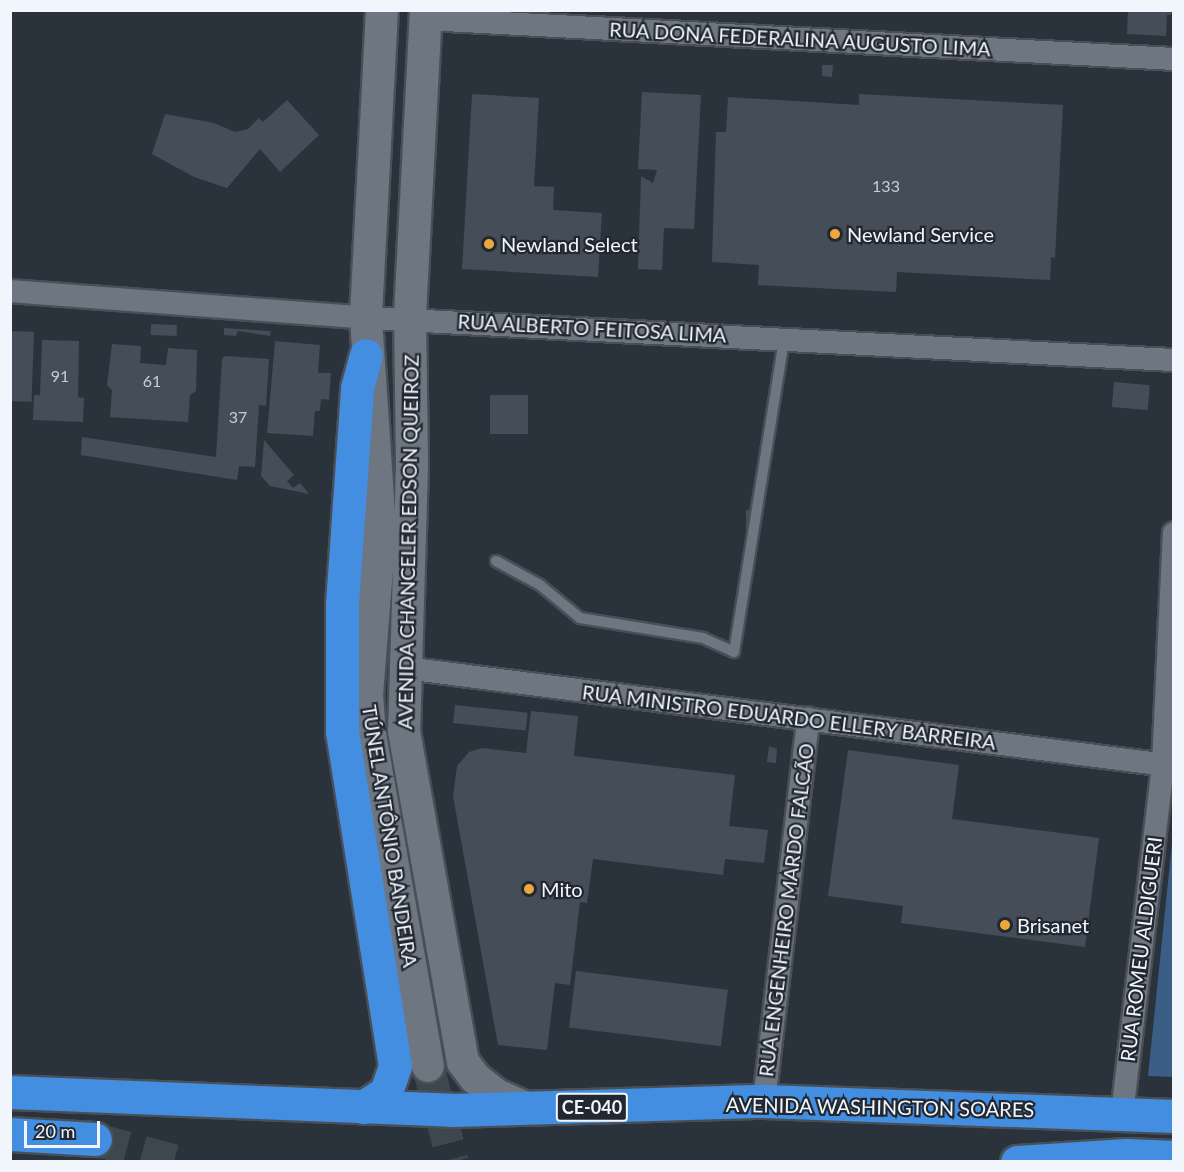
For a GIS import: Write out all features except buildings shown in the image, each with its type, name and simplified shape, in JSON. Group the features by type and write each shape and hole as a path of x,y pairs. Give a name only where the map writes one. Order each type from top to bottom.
{"highway":[{"path":"363,1107 386,1092 395,1066 342,732 342,604 357,388 366,354"},
{"name":"AVENIDA WASHINGTON SOARES","path":"10,1092 363,1107 526,1108 764,1101 1173,1116"},
{"path":"10,1134 95,1139"},
{"path":"1017,1161 1126,1155 1173,1157"}],"main road":[{"path":"366,354 382,10"},
{"name":"AVENIDA CHANCELER EDSON QUEIROZ","path":"426,15 410,318 412,466 404,731 463,1062 475,1078 497,1095 526,1108"},
{"name":"TÚNEL ANTÔNIO BANDEIRA","path":"366,354 373,389 380,530 367,694 370,734 428,1066"}],"street":[{"name":"RUA DONA FEDERALINA AUGUSTO LIMA","path":"426,15 1173,59"},
{"name":"RUA ALBERTO FEITOSA LIMA","path":"10,291 366,318 410,318 1173,360"},
{"name":"RUA ROMEU ALDIGUERI","path":"1122,1114 1168,766 1173,533"},
{"name":"RUA MINISTRO EDUARDO ELLERY BARREIRA","path":"405,668 1168,766"},
{"name":"RUA ENGENHEIRO MARDO FALCÃO","path":"764,1101 808,719"}],"lane":[{"path":"496,561 540,585 580,618 703,638 734,652 784,338"}],"shaded area":[{"path":"1173,834 1173,1077 1148,1076"}],"tunnel":[{"path":"428,1066 453,1162"},
{"path":"95,1139 180,1162"}],"place":[{"name":"Newland Service","path":"835,234"},
{"name":"Newland Select","path":"489,244"},
{"name":"Mito","path":"529,889"},
{"name":"Brisanet","path":"1005,925"}]}
